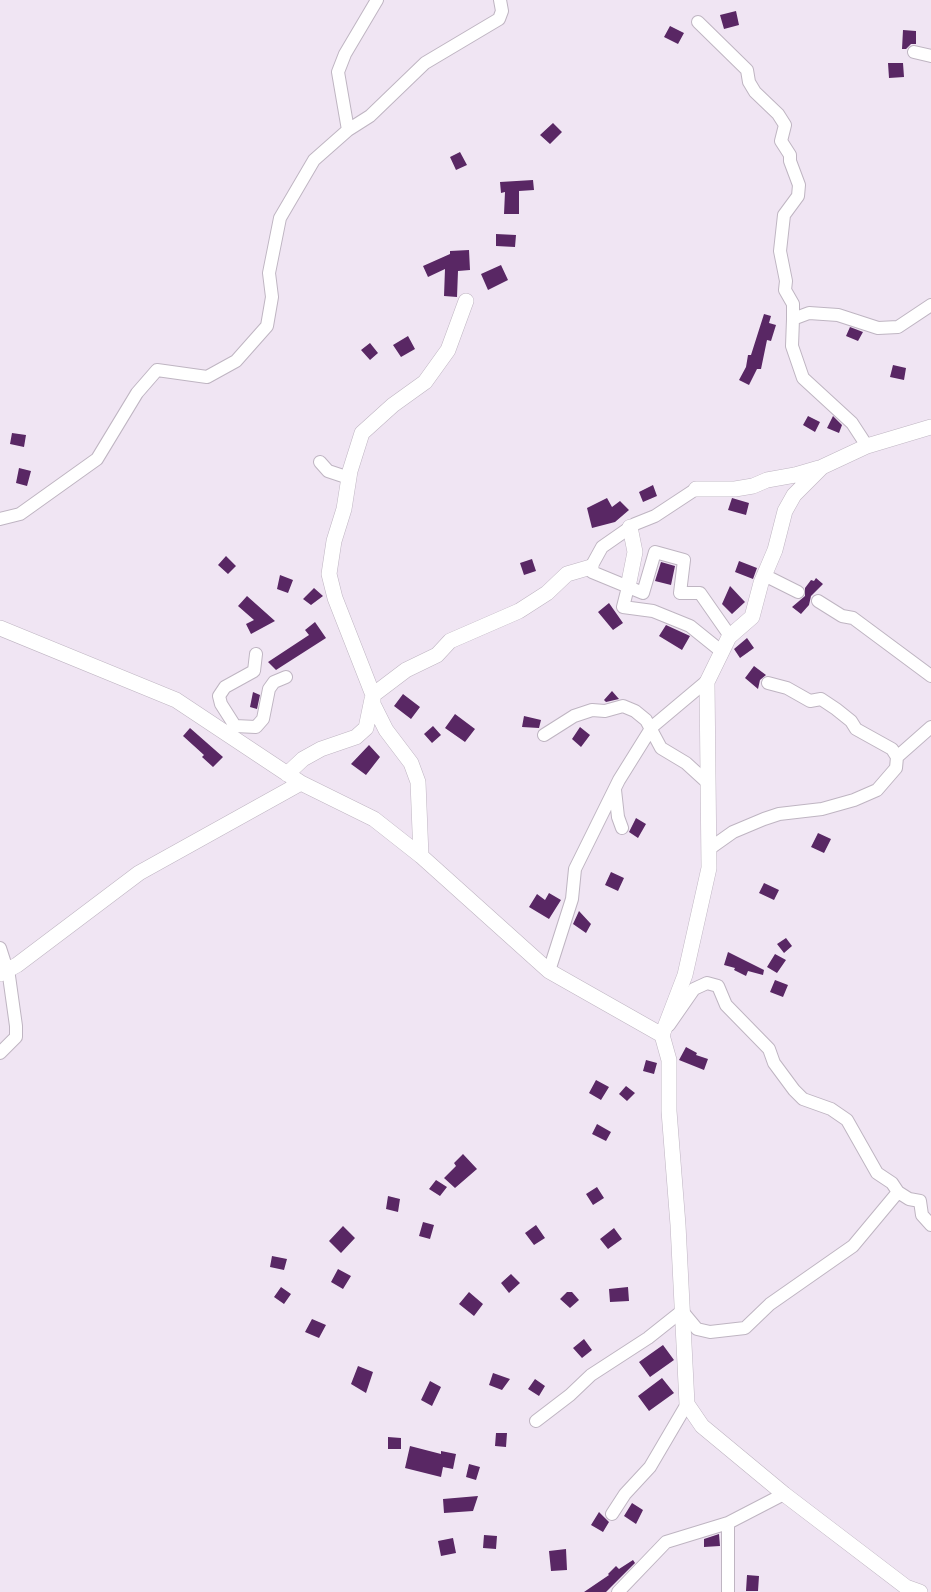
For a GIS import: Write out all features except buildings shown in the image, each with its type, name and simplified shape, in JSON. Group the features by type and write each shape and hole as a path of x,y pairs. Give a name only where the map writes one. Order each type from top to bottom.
{"street":[{"path":"348,130 338,72 349,46 376,0"},
{"path":"0,519 20,514 97,459 138,392 157,370 207,377 236,361 267,326 272,297 270,273 280,218 314,160 348,130 370,116 425,63 500,19 502,11 500,0"},
{"path":"698,22 747,70 749,82 755,92 778,114 785,125 781,141 790,155 790,161 799,186 798,196 784,215 780,251 786,281 785,290 793,304 792,346 803,378 852,423 867,446"},
{"path":"914,52 931,56"},
{"path":"421,856 418,782 411,763 386,730 335,598 329,574 334,541 344,509 349,478 362,432 393,405 425,382 448,350 466,301"},
{"path":"793,319 809,313 838,315 878,328 898,327 931,306"},
{"path":"287,774 302,759 356,738 366,728 372,697 406,670 437,655 450,641 519,611 547,593 567,574 591,568 602,547 630,527 655,516 696,489 734,489 795,475 822,467 867,446 931,427"},
{"path":"320,462 328,471 349,478"},
{"path":"822,467 794,495 786,511 752,617 730,636 720,651 708,680 706,709 709,784 709,868 685,975 662,1035 669,1060 669,1111 688,1404 702,1426 784,1494 906,1587 920,1592"},
{"path":"630,527 635,552 623,607 652,611 690,626 720,651"},
{"path":"591,568 592,572 642,593 655,552 684,560 680,593 700,593 730,636"},
{"path":"764,575 798,592"},
{"path":"818,601 842,616 853,618 931,676"},
{"path":"0,628 176,700 231,730 301,783 374,819 421,856 549,971 662,1035"},
{"path":"231,730 220,704 219,696 224,687 254,671 256,654"},
{"path":"231,730 256,727 265,714 268,689 274,682 286,677"},
{"path":"549,971 572,898 575,869 615,788 652,727 708,680"},
{"path":"768,683 787,688 810,701 821,700 851,721 856,729 887,744 898,756"},
{"path":"544,735 574,716 592,710 606,711 623,706 635,711 652,727 661,748 686,763 709,784"},
{"path":"709,850 733,832 764,819 779,814 822,809 854,800 877,790 896,768 898,756 931,727"},
{"path":"3,972 17,965 139,873 301,783"},
{"path":"615,788 618,817 622,828"},
{"path":"0,948 16,1036 0,1053"},
{"path":"662,1035 694,989 707,983 718,986 726,1005 769,1049 774,1063 794,1090 803,1099 831,1109 847,1120 877,1173 892,1184 898,1192 909,1199 925,1200 922,1215 931,1225"},
{"path":"682,1311 697,1330 710,1332 745,1328 770,1304 853,1246 898,1192"},
{"path":"536,1421 570,1395 591,1375 648,1338 682,1311"},
{"path":"612,1514 625,1494 650,1467 688,1404"},
{"path":"618,1592 666,1542 728,1522 784,1494"},
{"path":"728,1522 728,1592"}]}
